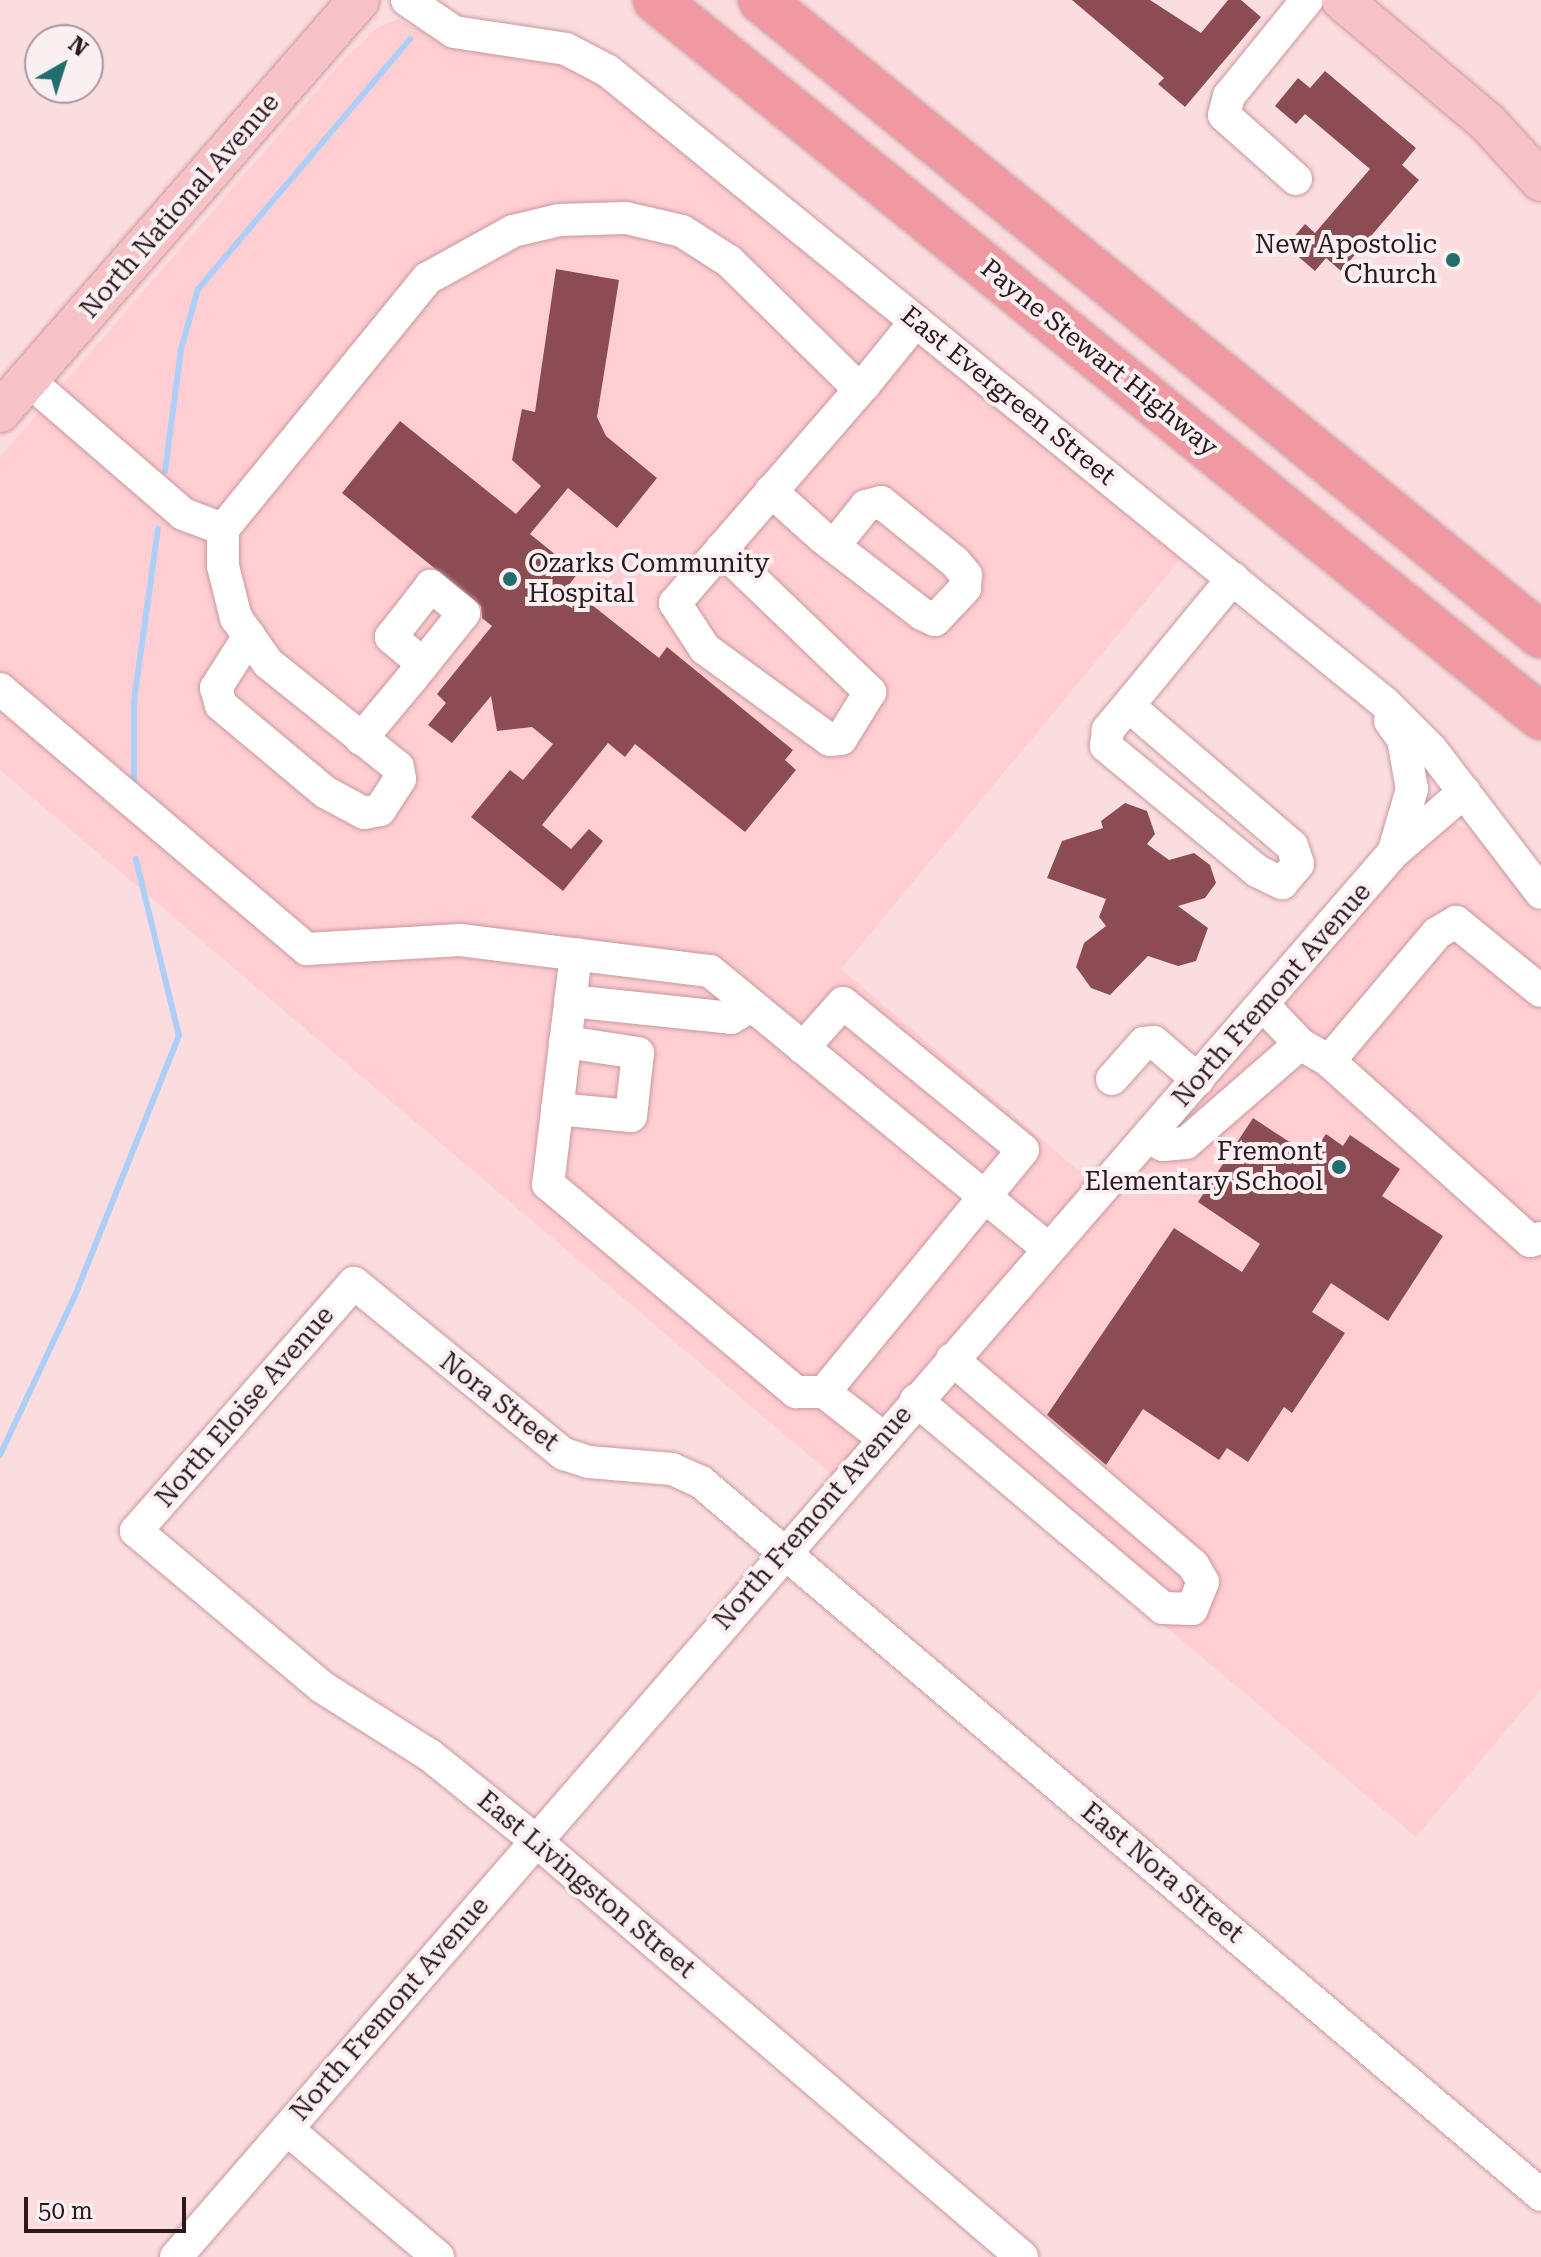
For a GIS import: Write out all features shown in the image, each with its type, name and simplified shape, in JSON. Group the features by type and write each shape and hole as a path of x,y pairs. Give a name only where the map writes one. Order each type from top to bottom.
{"highway":[{"name":"Payne Stewart Highway","path":"656,0 1541,717"},
{"path":"761,0 1541,635"}],"main road":[{"name":"North National Avenue","path":"0,412 359,0"},
{"path":"1342,0 1487,122 1541,181"}],"street":[{"name":"East Evergreen Street","path":"407,0 462,34 550,45 595,62 1362,683 1410,726 1541,893"},
{"path":"1296,179 1224,115 1229,96 1307,0"},
{"path":"249,636 216,688 221,705 325,792 364,813 380,810 400,779 398,767 268,663 249,636 236,618 223,566 223,529 428,278 479,246 559,220 626,218 682,231 729,261 851,381 864,385"},
{"path":"721,549 870,692 867,704 841,739 830,740 705,649 675,603 721,549 771,491 864,385 916,321"},
{"path":"28,380 183,514 203,526 223,529"},
{"path":"771,491 834,546"},
{"path":"1132,701 1137,716 1292,846 1298,864 1282,883 1257,871 1106,746 1103,738 1132,701 1233,578"},
{"path":"361,739 423,664"},
{"path":"1362,683 1403,739 1410,765 1412,793 1393,853"},
{"path":"0,689 307,949 460,940 710,971 1049,1249"},
{"name":"North Fremont Avenue","path":"176,2257 783,1551 1264,1006 1393,853 1464,792"},
{"path":"1329,1061 1437,933 1456,922 1541,991"},
{"path":"576,954 548,1184 796,1392 824,1392 883,1438"},
{"path":"570,1001 731,1018 752,1006"},
{"path":"803,1048 843,1003 1023,1150 824,1392"},
{"path":"1264,1006 1300,1044 1329,1061 1530,1241 1541,1238"},
{"path":"557,1109 631,1116 638,1053 565,1042"},
{"path":"1112,1079 1144,1043 1154,1042 1198,1080"},
{"path":"1148,1137 1163,1145 1186,1143 1300,1044"},
{"name":"North Eloise Avenue","path":"136,1531 354,1283"},
{"name":"Nora Street","path":"354,1283 564,1454 589,1462 672,1469 701,1482 783,1551"},
{"path":"916,1400 1163,1608 1192,1609 1203,1582 1193,1565 952,1359"},
{"name":"East Livingston Street","path":"136,1531 322,1687 431,1756 535,1840 1022,2257"},
{"name":"East Nora Street","path":"783,1551 1541,2195"},
{"path":"287,2129 438,2257"}],"shaded area":[{"path":"398,19 466,51 547,58 593,78 1183,556 841,969 1093,1183 837,1479 0,770 0,457 340,64 377,28"},
{"name":"Fremont Elementary School","path":"1448,821 1471,830 1541,915 1541,1689 1416,1837 917,1418 1382,886"}],"building":[{"path":"1072,0 1150,0 1201,33 1228,0 1241,0 1261,17 1185,107 1158,84 1164,78"},
{"path":"1325,71 1416,148 1402,165 1419,180 1341,271 1326,258 1315,271 1286,246 1305,224 1315,233 1370,169 1305,114 1296,124 1275,106 1298,78 1310,88"},
{"name":"Ozarks Community Hospital","path":"556,269 619,280 597,417 606,436 657,478 617,528 568,488 530,534 578,573 568,586 659,658 667,647 793,750 785,760 796,770 745,832 635,744 625,757 608,743 542,825 571,849 589,829 603,841 563,891 471,817 510,770 523,780 553,744 532,727 497,731 491,696 452,743 428,725 446,703 437,694 492,626 482,618 481,606 342,493 400,421 516,514 541,486 512,460 522,409 535,412"},
{"path":"1125,803 1147,811 1155,834 1147,844 1169,860 1194,853 1210,865 1216,883 1205,898 1178,906 1208,928 1196,961 1178,966 1148,956 1110,995 1091,988 1076,967 1084,943 1106,926 1099,917 1106,899 1047,878 1062,841 1103,828 1101,821"},
{"path":"1253,1118 1311,1156 1326,1134 1343,1146 1350,1135 1400,1169 1382,1196 1443,1236 1388,1321 1331,1283 1312,1312 1345,1333 1292,1413 1284,1407 1248,1462 1227,1448 1219,1460 1143,1409 1106,1465 1047,1415 1174,1228 1242,1272 1260,1244 1198,1202"}],"waterway":[{"path":"165,471 181,349 198,289 410,39"},
{"path":"134,786 134,701 158,529"},
{"path":"0,1455 74,1298 179,1036 136,859"}],"place":[{"name":"New Apostolic Church","path":"1453,260"},
{"name":"Ozarks Community Hospital","path":"510,579"},
{"name":"Fremont Elementary School","path":"1339,1167"}]}
